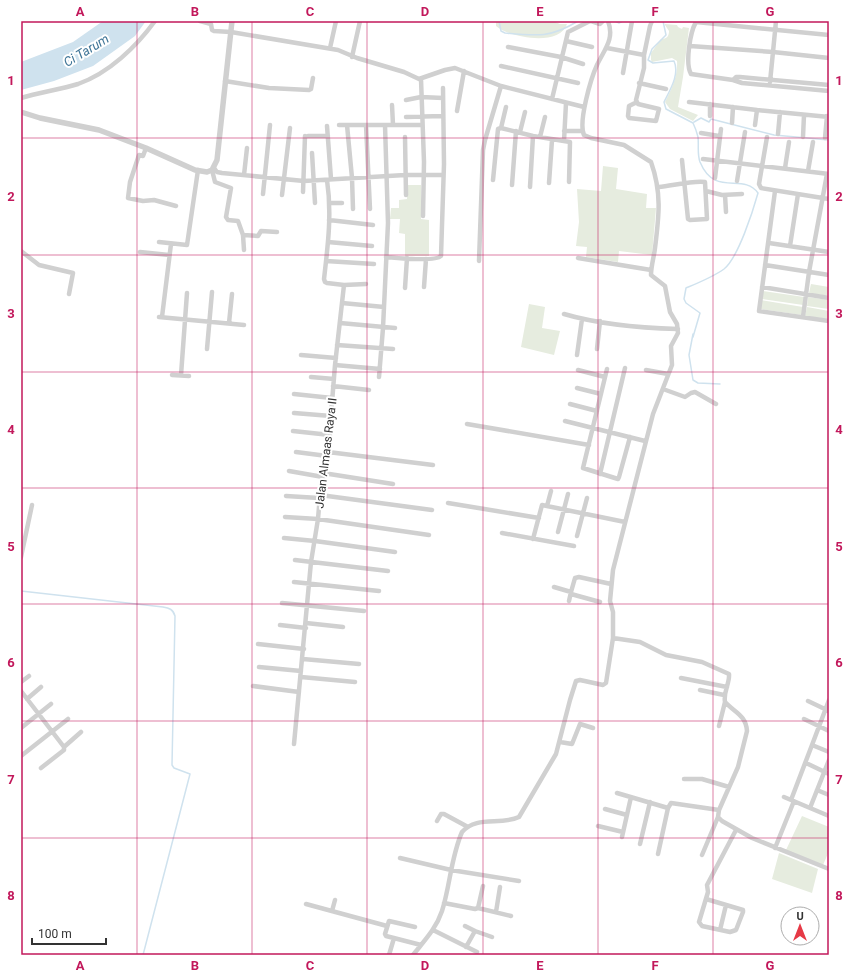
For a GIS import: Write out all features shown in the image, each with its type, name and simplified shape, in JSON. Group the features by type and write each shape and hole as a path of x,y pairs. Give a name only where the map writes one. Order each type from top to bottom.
{"street":[{"path":"21,98 78,84 91,78 123,58 155,21"},
{"path":"200,21 211,24 212,30 214,31 231,32 330,48 346,53 352,57 404,72 415,78 421,79 451,68 464,71 501,86 584,107"},
{"path":"232,21 217,160 213,169 215,182 231,188 226,217 228,220 238,221 244,250"},
{"path":"330,48 336,21"},
{"path":"352,57 360,21"},
{"path":"552,99 568,32 591,21 600,24 603,21"},
{"path":"413,955 433,930 438,921 460,838 468,827 480,822 506,820 519,817 553,761 560,742 576,681 580,680 606,684 613,638 613,612 610,600 611,584 625,522 653,414 668,374 672,359 671,346 677,336 678,329 670,312 665,286 651,275 659,216 658,187 650,160 624,145 591,138 584,135 582,131 584,107 598,64 607,48 611,30 608,21"},
{"path":"623,73 628,52 632,21"},
{"path":"637,102 639,83 644,68 644,55 652,21"},
{"path":"769,86 776,21"},
{"path":"829,35 696,22 692,28 688,69 691,74 733,80 742,83 829,91"},
{"path":"566,41 592,47"},
{"path":"690,46 829,58"},
{"path":"508,47 561,57 583,64"},
{"path":"607,48 644,55"},
{"path":"501,66 578,83"},
{"path":"457,111 464,71"},
{"path":"733,80 736,77 740,77 829,85"},
{"path":"225,81 269,88 309,90 311,89 313,78"},
{"path":"421,79 423,216"},
{"path":"639,83 666,89"},
{"path":"479,261 483,150 501,86"},
{"path":"386,257 426,259 439,258 442,256 444,164 442,116 443,88"},
{"path":"406,100 443,98"},
{"path":"637,102 659,109 656,121 629,118 629,106 637,102"},
{"path":"689,102 804,115 828,116 825,138"},
{"path":"564,141 566,103"},
{"path":"710,104 710,116"},
{"path":"392,105 393,125"},
{"path":"493,180 498,129 501,128 506,107"},
{"path":"732,123 733,107"},
{"path":"756,125 757,110"},
{"path":"21,112 40,118 99,130 198,170 207,172 213,169"},
{"path":"512,184 518,132 525,112"},
{"path":"778,134 780,112"},
{"path":"803,137 804,115"},
{"path":"406,117 442,116"},
{"path":"540,137 545,117"},
{"path":"263,194 270,125"},
{"path":"339,125 422,126"},
{"path":"347,125 352,178 353,209"},
{"path":"366,125 370,209"},
{"path":"379,377 382,348 388,224 385,125"},
{"path":"327,126 330,203 324,278 325,282 327,283 344,285 366,284"},
{"path":"282,195 290,128"},
{"path":"501,128 552,140 564,141 571,144 569,182"},
{"path":"715,178 721,129"},
{"path":"564,131 582,131"},
{"path":"737,182 745,132"},
{"path":"701,133 719,136"},
{"path":"303,192 307,136 328,136"},
{"path":"530,187 533,136"},
{"path":"405,137 406,195"},
{"path":"766,137 759,184 764,189 829,199"},
{"path":"549,183 552,140"},
{"path":"785,168 789,142"},
{"path":"808,171 813,142"},
{"path":"146,148 143,156 139,155 130,182 128,198 143,201 154,200 176,206"},
{"path":"244,175 247,148"},
{"path":"312,153 315,203"},
{"path":"703,158 828,174 813,249 803,317"},
{"path":"658,187 686,184 705,182 707,219 689,220 686,184 682,160"},
{"path":"213,169 222,173 304,181 405,175 443,175"},
{"path":"159,242 187,245 198,170"},
{"path":"706,191 725,195 742,194"},
{"path":"775,191 759,311 829,321"},
{"path":"790,246 798,194"},
{"path":"725,195 726,212"},
{"path":"330,203 342,203"},
{"path":"329,220 373,225"},
{"path":"242,235 258,236 261,231 276,232"},
{"path":"328,242 372,246"},
{"path":"769,243 829,252"},
{"path":"171,244 160,317 244,325"},
{"path":"21,251 40,265 73,272 69,294"},
{"path":"140,252 169,255"},
{"path":"405,288 407,258"},
{"path":"578,258 651,270"},
{"path":"424,287 426,259"},
{"path":"326,261 374,264"},
{"path":"765,265 829,275"},
{"name":"Jalan Almaas Raya II","path":"294,744 311,562 323,475 328,454 333,386 344,285"},
{"path":"762,287 829,298"},
{"path":"207,349 212,292"},
{"path":"181,374 187,293"},
{"path":"229,323 232,294"},
{"path":"342,303 384,307"},
{"path":"564,314 582,319 678,329"},
{"path":"577,355 582,319"},
{"path":"596,349 600,321"},
{"path":"340,323 395,328"},
{"path":"337,345 393,348"},
{"path":"301,355 336,358"},
{"path":"335,365 380,369"},
{"path":"600,474 611,433 625,368"},
{"path":"607,369 583,468 618,479 630,437"},
{"path":"578,370 605,377"},
{"path":"646,370 668,374"},
{"path":"172,375 181,374 188,376"},
{"path":"311,377 334,379"},
{"path":"333,386 369,390"},
{"path":"577,388 601,394"},
{"path":"662,389 685,397 695,392 716,404"},
{"path":"294,394 332,398"},
{"path":"570,404 597,411"},
{"path":"294,413 331,416"},
{"path":"565,421 646,441"},
{"path":"467,424 589,445"},
{"path":"293,431 330,435"},
{"path":"296,452 433,465"},
{"path":"289,471 393,484"},
{"path":"547,506 551,491"},
{"path":"558,532 568,494"},
{"path":"286,496 320,497 432,510"},
{"path":"577,536 584,514 586,498"},
{"path":"448,503 539,518"},
{"path":"21,557 32,505"},
{"path":"533,539 542,505 625,522"},
{"path":"285,517 318,519 429,535"},
{"path":"502,533 574,546"},
{"path":"284,538 395,552"},
{"path":"295,560 388,571"},
{"path":"569,600 575,578 577,577 611,584"},
{"path":"294,582 379,591"},
{"path":"554,587 600,602"},
{"path":"282,603 364,611"},
{"path":"280,625 343,627"},
{"path":"613,638 640,642 671,657 708,664 729,674 730,678 724,696 719,726"},
{"path":"258,644 304,649"},
{"path":"303,659 359,664"},
{"path":"259,667 302,670"},
{"path":"21,682 29,676"},
{"path":"301,677 355,682"},
{"path":"681,678 727,687"},
{"path":"253,686 299,692"},
{"path":"27,699 41,687"},
{"path":"700,690 724,696"},
{"path":"21,691 64,747"},
{"path":"775,848 819,726 827,710 829,700"},
{"path":"808,701 827,710"},
{"path":"702,855 718,817 718,810 738,767 747,731 747,725 744,718 724,702"},
{"path":"21,728 51,704"},
{"path":"21,756 68,719"},
{"path":"804,719 829,731"},
{"path":"560,742 572,744 580,724 593,728"},
{"path":"42,768 64,750 64,747 81,732"},
{"path":"812,745 829,752"},
{"path":"810,808 817,790 827,773 829,760"},
{"path":"806,763 827,773"},
{"path":"684,779 702,779 729,787"},
{"path":"817,790 829,795"},
{"path":"617,793 668,808"},
{"path":"598,826 623,835 631,797"},
{"path":"784,797 829,816"},
{"path":"640,844 650,802"},
{"path":"658,854 668,808 671,803 718,810"},
{"path":"605,809 627,815"},
{"path":"437,821 441,814 444,814 468,827"},
{"path":"718,817 720,820 736,830 752,838 829,869"},
{"path":"706,899 743,910 736,930 730,932 700,925 708,890 707,884 736,830"},
{"path":"400,858 451,870 519,881"},
{"path":"478,908 482,886"},
{"path":"496,912 500,887"},
{"path":"332,911 335,900"},
{"path":"444,903 475,909 478,908 512,916"},
{"path":"306,904 386,926"},
{"path":"720,930 726,905"},
{"path":"416,927 389,921 385,931 386,936 421,945"},
{"path":"465,926 492,937"},
{"path":"433,930 477,952"},
{"path":"466,947 475,931"},
{"path":"389,955 394,938"}],"shaded area":[{"path":"496,21 553,21 560,24 567,24 563,31 555,36 534,38 523,37 503,30 496,26"},
{"path":"665,24 677,25 682,29 683,27 689,28 678,107 698,115 693,121 670,109 665,102 675,77 677,61 672,58 652,62 651,60 651,53 661,39 666,38 669,34"},
{"path":"603,166 618,168 616,189 647,194 646,208 656,208 652,255 619,251 618,262 586,257 587,247 576,246 579,222 577,189 601,191"},
{"path":"407,185 421,185 421,219 429,220 429,256 405,256 405,234 399,233 400,219 390,219 391,208 399,208 399,200 407,199"},
{"path":"811,284 829,287 829,296 809,293"},
{"path":"763,291 804,297 803,305 762,299"},
{"path":"808,297 829,300 829,309 807,306"},
{"path":"761,300 803,307 802,315 760,309"},
{"path":"529,304 545,307 542,328 560,331 554,355 521,347"},
{"path":"807,307 829,311 829,319 805,316"},
{"path":"802,816 829,827 829,851 823,865 786,850"},
{"path":"779,853 818,869 812,893 772,879"}],"water":[{"name":"Ci Tarum","path":"103,21 146,21 135,36 93,66 54,81 21,90 21,62 73,42"}],"waterway":[{"path":"499,21 501,31 505,33 526,35 551,33 568,27 578,21"},
{"path":"615,21 619,23 623,21"},
{"path":"663,21 666,35 652,49 648,60 653,63 674,61 676,66 675,77 664,102 666,109 693,123 698,137 699,159 706,173 713,179 721,182 745,184 752,187 758,193 740,245 729,263 724,269 715,275 686,288 684,299 686,303 700,313 693,337 693,334 689,355 693,380 698,383 720,384"},
{"path":"694,122 701,118 709,122 711,119 774,135 829,140"},
{"path":"21,591 163,607 170,609 175,616 172,765 174,768 190,774 143,955"}]}
